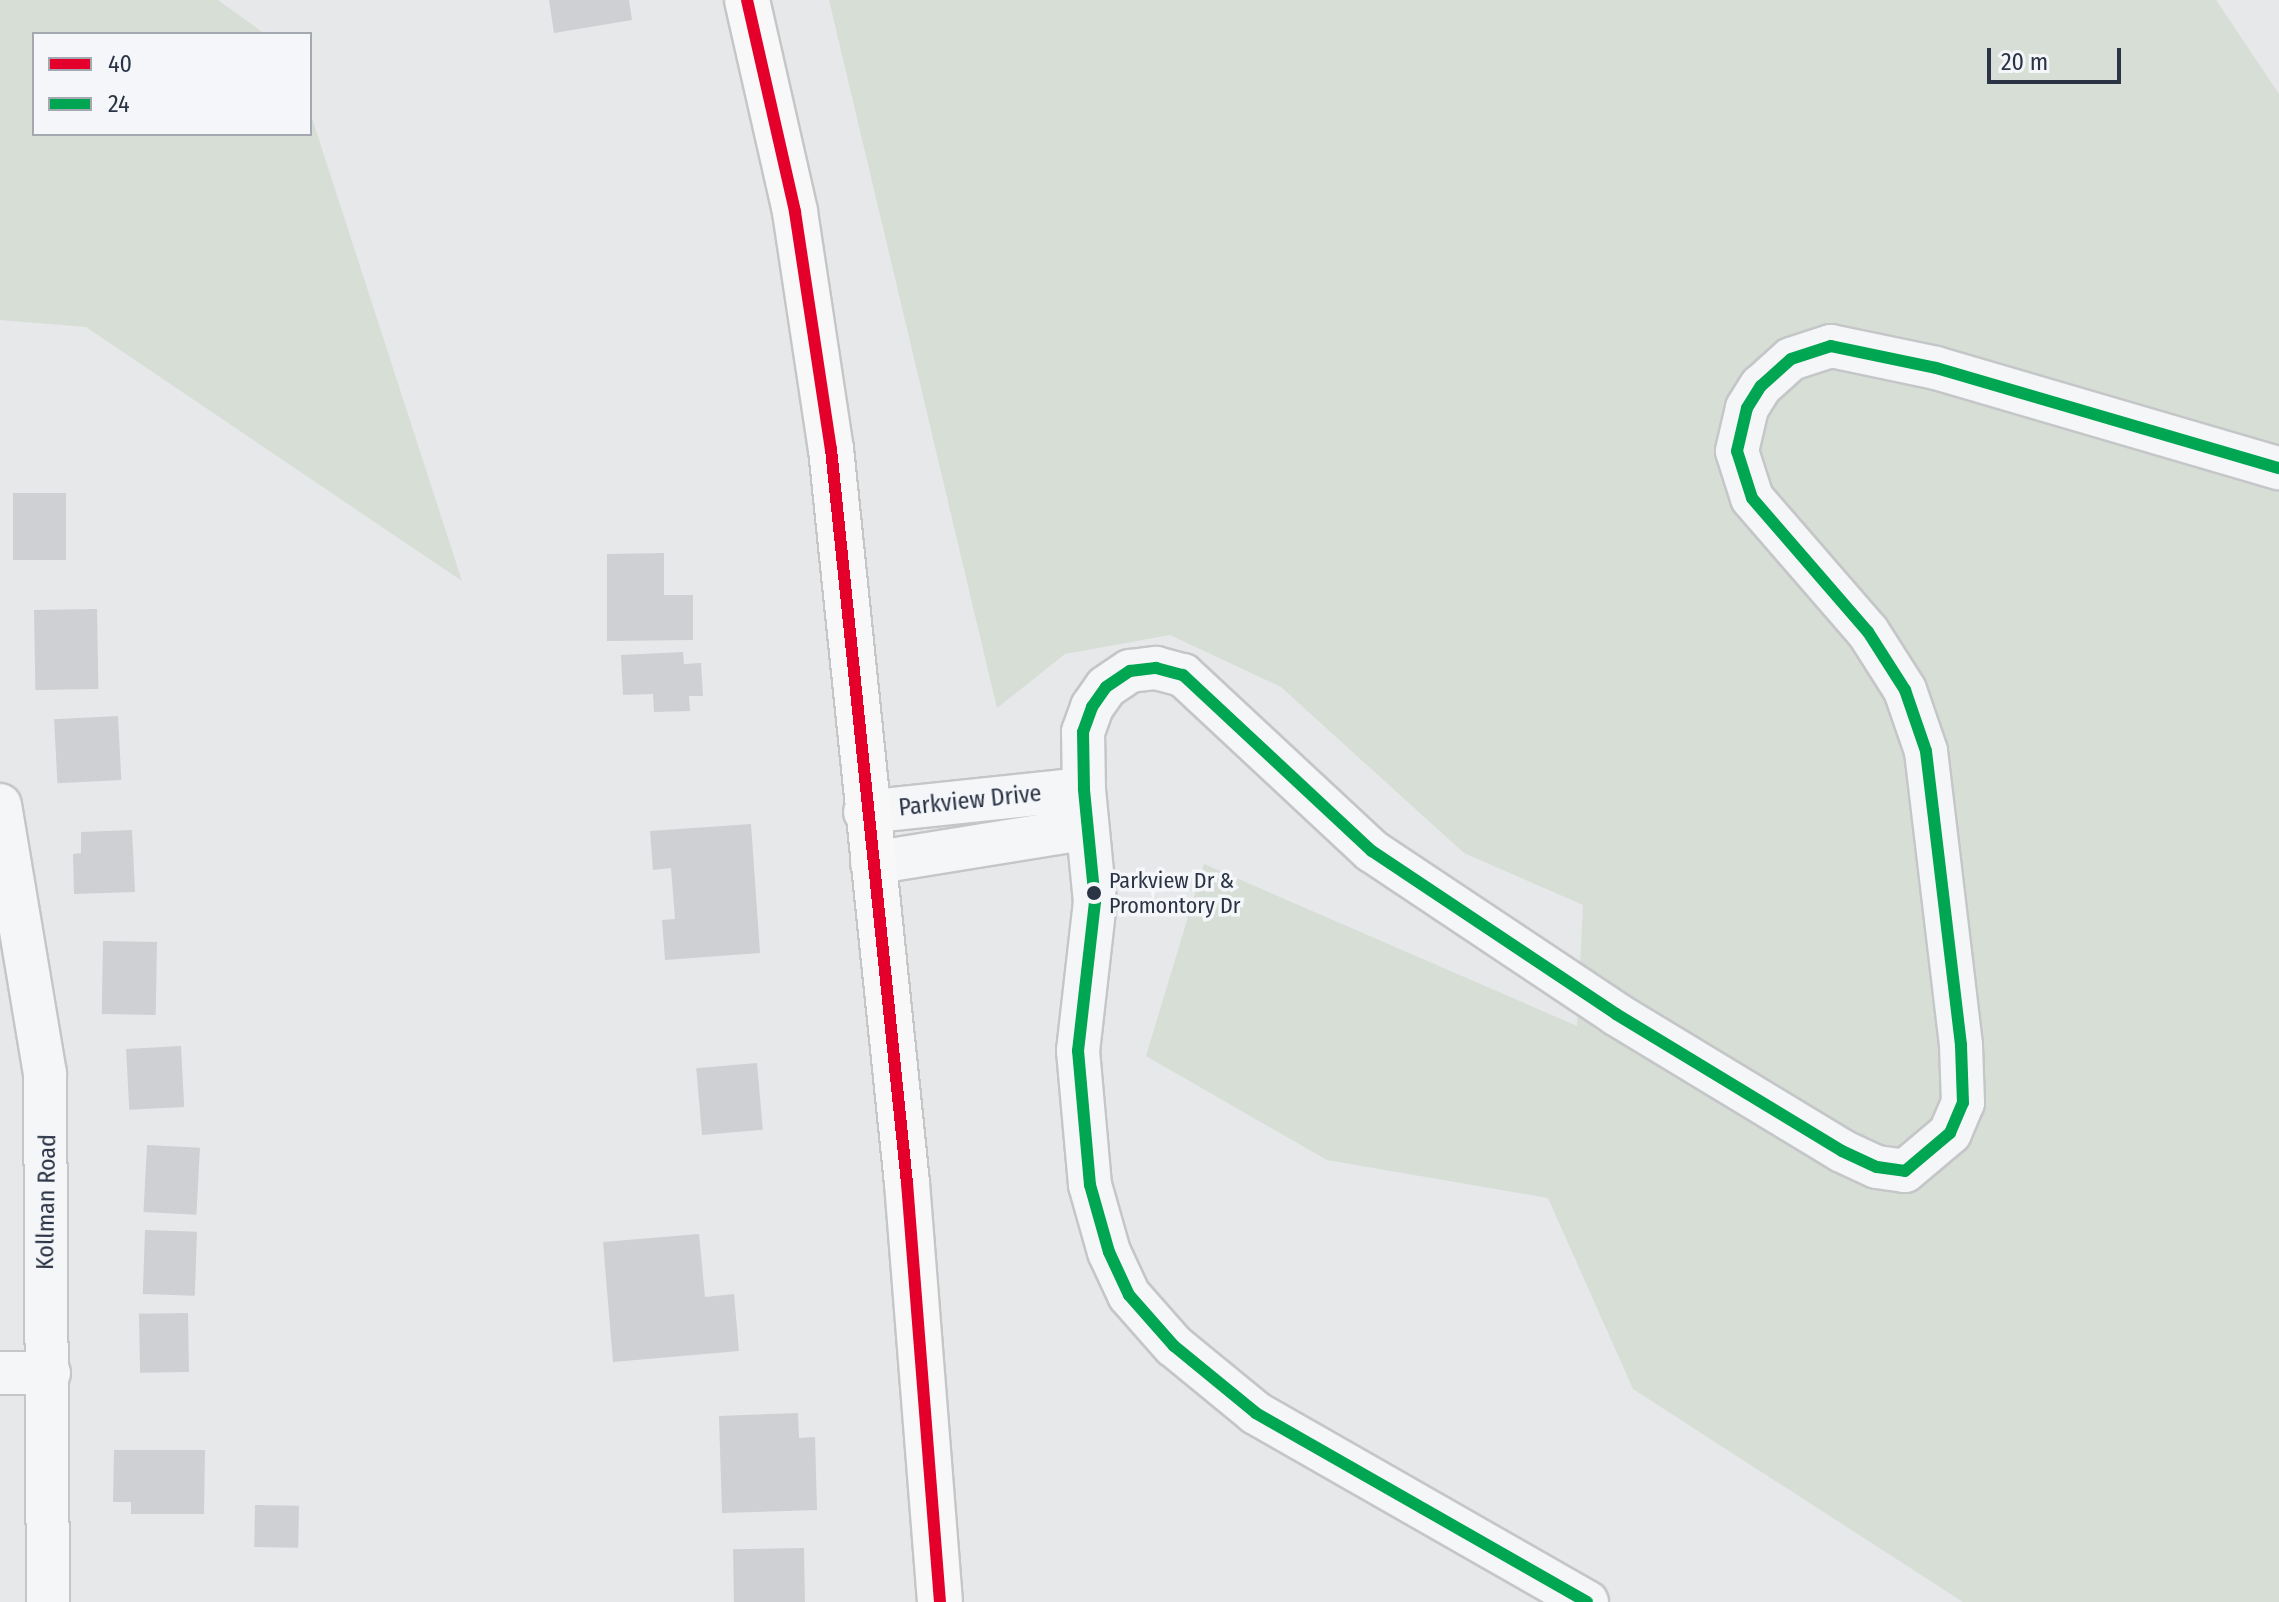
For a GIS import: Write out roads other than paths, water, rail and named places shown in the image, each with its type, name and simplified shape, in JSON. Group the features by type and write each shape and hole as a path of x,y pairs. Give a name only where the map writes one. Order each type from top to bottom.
{"main road":[{"path":"747,0 795,212 831,449 865,812 907,1183 940,1602"}],"street":[{"path":"1587,1602 1252,1410 1174,1346 1129,1295 1109,1252 1084,1141 1078,1051 1095,902 1083,732 1106,687 1130,671 1156,668 1183,675 1372,851 1616,1014 1842,1151 1877,1167 1905,1171 1950,1133 1963,1103 1961,1045 1926,751 1905,690 1868,632 1752,498 1737,451 1747,408 1761,386 1791,359 1831,346 1936,368 2279,468"},
{"name":"Kollman Road","path":"0,805 45,1073 48,1602"},
{"name":"Parkview Drive","path":"865,812 1086,808"},
{"name":"Parkview Drive","path":"872,863 1086,808"},
{"path":"0,1373 49,1373"}],"place":[{"name":"Parkview Dr & Promontory Dr","path":"1094,893"}]}
